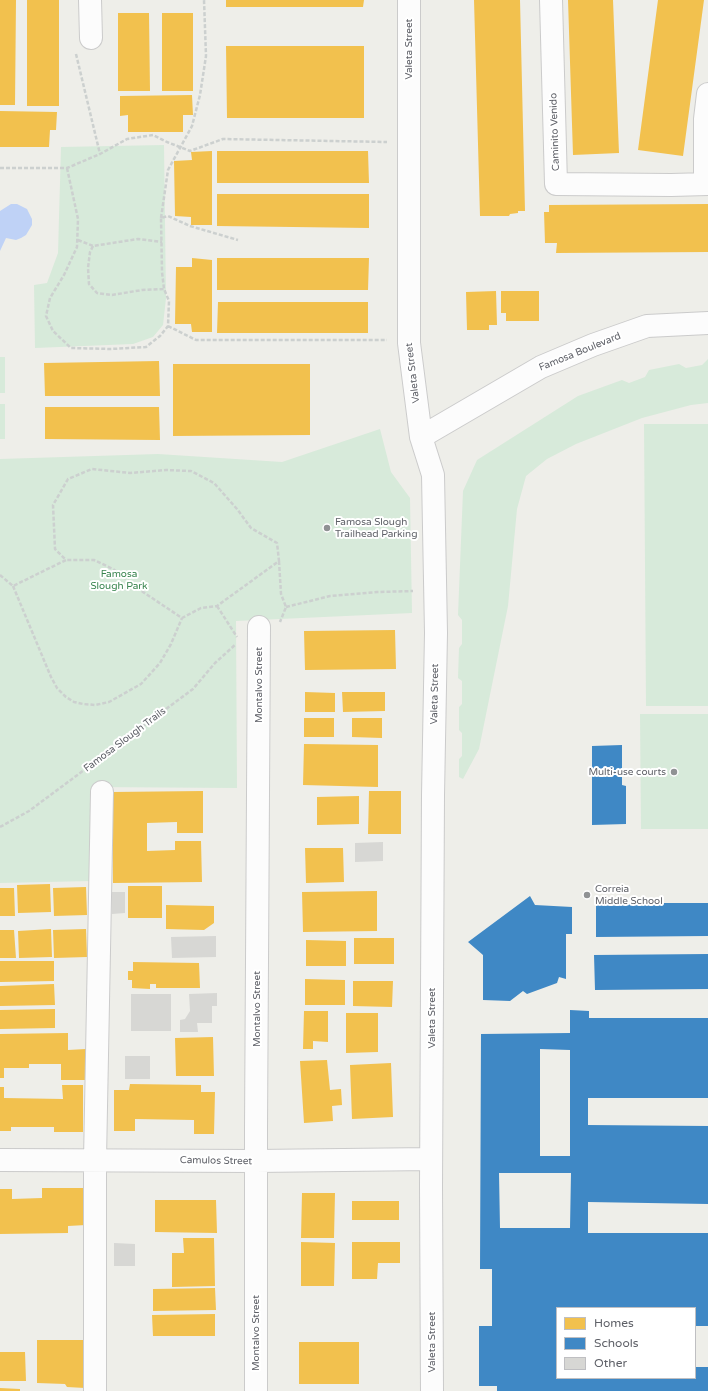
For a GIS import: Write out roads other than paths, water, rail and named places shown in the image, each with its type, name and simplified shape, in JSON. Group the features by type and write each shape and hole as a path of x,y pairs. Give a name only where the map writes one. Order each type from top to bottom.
{"street":[{"path":"83,43 90,0"},
{"name":"Valeta Street","path":"409,0 409,343 421,437 433,475 436,625 431,1159 432,1391"},
{"name":"Caminito Venido","path":"551,0 556,184 707,184"},
{"path":"707,184 705,119 708,94"},
{"name":"Famosa Boulevard","path":"421,437 541,367 592,345 647,326 708,323"},
{"name":"Montalvo Street","path":"256,1391 256,1128 260,627"},
{"path":"94,1391 95,1160 102,792"},
{"name":"Camulos Street","path":"0,1160 256,1161 431,1159"}],"water":[{"path":"11,204 17,204 27,209 32,219 32,225 26,235 21,238 16,240 6,238 0,251 0,211"}],"place":[{"name":"Famosa Slough Trailhead Parking","path":"327,528"},
{"name":"Multi-use courts","path":"674,772"},
{"name":"Correia Middle School","path":"587,895"}],"park label":[{"name":"Famosa Slough Park","path":"119,580"}]}
